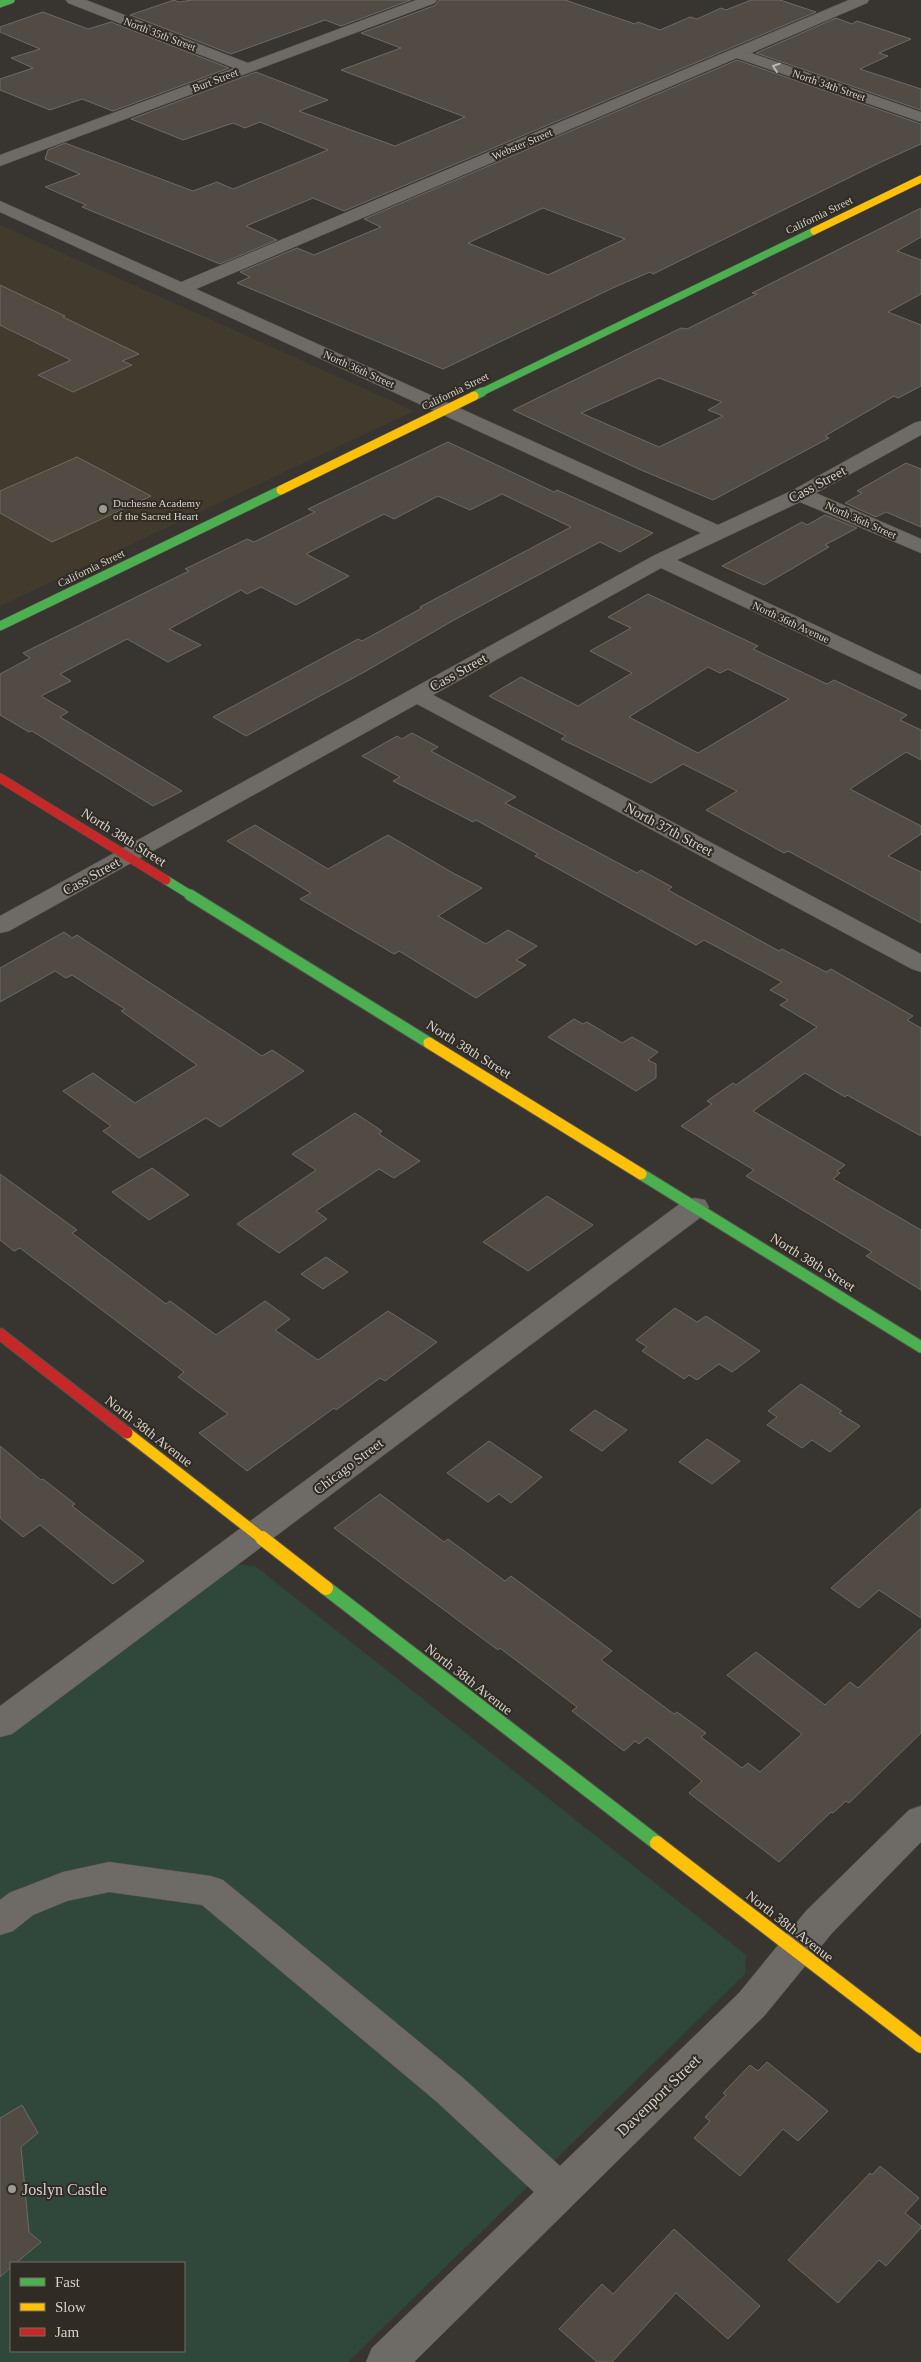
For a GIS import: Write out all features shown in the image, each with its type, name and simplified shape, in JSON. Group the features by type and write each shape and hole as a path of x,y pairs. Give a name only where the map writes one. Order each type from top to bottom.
{"street":[{"path":"0,4 12,0"},
{"name":"North 35th Street","path":"73,0 248,68"},
{"name":"Burt Street","path":"0,161 430,0"},
{"name":"Webster Street","path":"182,288 862,0"},
{"name":"North 34th Street","path":"737,53 921,117"},
{"name":"California Street","path":"0,626 921,179"},
{"name":"North 36th Street","path":"0,206 718,533"},
{"name":"Cass Street","path":"0,926 660,560 800,494 921,427"},
{"name":"North 36th Street","path":"800,494 921,548"},
{"name":"North 36th Avenue","path":"660,560 921,683"},
{"name":"North 37th Street","path":"417,694 921,964"},
{"name":"North 38th Street","path":"0,778 921,1347"},
{"name":"Chicago Street","path":"0,1724 695,1207"},
{"name":"North 38th Avenue","path":"0,1334 921,2046"},
{"name":"Davenport Street","path":"386,2362 752,2004 840,1898 921,1820"},
{"path":"0,1920 21,1904 54,1891 109,1877 211,1891 450,2090 560,2191"}],"shaded area":[{"name":"Duchesne Academy of the Sacred Heart","path":"0,225 414,411 0,606"}],"green space":[{"path":"233,1564 255,1566 746,1955 745,1974 348,2362 0,2362 0,1738"}],"building":[{"path":"174,0 179,2 192,0 411,0 341,26 325,20 231,54 130,15"},
{"path":"439,0 565,0 635,24 638,22 660,30 690,17 697,19 721,8 726,10 751,0 780,0 816,12 344,211 313,198 246,226 277,240 220,264 82,207 86,205 45,187 80,174 45,159 48,150 65,143 193,191 217,182 233,189 328,150 260,122 245,128 233,123 183,140 131,119 256,72 328,100 299,111 395,146 465,117 341,70 401,48 361,33 436,5"},
{"path":"43,12 88,29 111,22 229,68 113,111 82,99 50,110 0,90 0,79 33,68 11,58 40,49 0,32 0,27"},
{"path":"836,18 852,24 857,21 911,39 879,53 888,56 860,69 921,89 921,110 756,53"},
{"path":"737,60 921,124 921,144 653,274 650,272 617,286 443,369 237,283 250,277 240,272 297,248 314,255 381,227 364,219","holes":["543,208 625,239 548,275 468,243"]},
{"path":"921,208 921,237 897,251 921,260 921,294 888,312 921,325 921,386 898,398 894,396 825,436 829,438 713,500 641,470 513,410 681,328 687,329 757,294 752,293","holes":["659,378 722,402 708,410 723,416 659,447 581,413"]},
{"path":"0,285 139,354 122,361 132,365 73,392 38,375 71,360 0,325"},
{"path":"448,442 554,492 557,490 653,533 620,552 600,542 454,620 366,671 246,736 213,717 358,639 362,641 422,608 420,607 571,527 502,494 470,510 438,496 394,519 384,514 306,554 349,576 296,605 261,587 247,594 241,590 169,629 201,645 168,662 127,639 60,674 71,681 41,696 68,712 60,717 182,791 153,806 32,731 29,732 0,715 0,674 30,658 23,653 189,571 185,569 247,539 254,542 315,512 308,509"},
{"path":"77,457 151,496 52,542 0,513 0,491"},
{"path":"906,463 921,469 921,527 886,512 876,517 845,503 862,493 857,491"},
{"path":"825,515 857,528 825,545 829,547 764,585 722,566 802,522 807,525"},
{"path":"648,594 758,646 753,649 827,684 834,680 907,715 900,720 921,730 921,760 906,752 850,789 921,826 921,834 888,856 921,872 921,923 788,851 784,853 706,810 737,791 683,764 651,783 561,739 566,736 489,696 521,677 578,706 632,673 590,651 631,628 608,617","holes":["708,667 720,673 728,669 789,699 698,753 629,717"]},
{"path":"412,733 438,747 431,751 516,797 505,803 637,873 641,870 672,887 668,890 779,951 782,949 826,972 831,969 913,1016 907,1020 921,1028 921,1136 847,1095 845,1097 805,1073 753,1111 845,1165 837,1171 840,1173 833,1179 921,1230 921,1290 866,1256 872,1252 746,1176 754,1170 681,1126 712,1104 707,1101 733,1083 736,1085 817,1027 780,1005 788,1000 770,990 782,982 704,940 696,945 535,856 538,854 476,820 473,822 393,781 400,777 362,756 397,736 402,739"},
{"path":"255,825 328,869 388,835 482,888 438,916 486,944 508,930 537,946 516,960 526,965 476,998 399,951 394,954 300,899 311,893 227,841"},
{"path":"64,932 72,938 77,935 262,1056 272,1050 304,1071 220,1127 206,1118 139,1158 103,1131 111,1126 63,1091 93,1073 135,1103 197,1065 121,1011 125,1009 72,975 66,978 55,971 0,1002 0,968"},
{"path":"574,1019 583,1024 587,1022 622,1043 632,1037 658,1052 648,1060 656,1064 656,1078 636,1091 548,1037"},
{"path":"355,1113 382,1131 379,1134 420,1161 394,1178 379,1169 316,1211 327,1219 279,1253 237,1224 316,1170 292,1154"},
{"path":"152,1168 189,1195 149,1220 112,1192"},
{"path":"0,1174 77,1230 72,1233 166,1304 170,1301 216,1335 265,1301 290,1319 275,1330 318,1360 388,1311 437,1342 385,1381 380,1378 336,1410 334,1408 247,1471 199,1433 228,1414 178,1377 184,1372 20,1248 14,1251 0,1240"},
{"path":"547,1196 593,1225 528,1271 483,1242"},
{"path":"326,1257 348,1272 323,1289 301,1274"},
{"path":"675,1308 697,1322 706,1316 760,1351 732,1372 719,1364 697,1380 689,1375 684,1379 642,1351 647,1347 636,1340"},
{"path":"801,1384 842,1411 839,1413 860,1426 830,1452 812,1440 802,1448 767,1425 777,1417 768,1411"},
{"path":"595,1410 627,1430 602,1451 570,1430"},
{"path":"707,1439 740,1461 712,1484 679,1462"},
{"path":"489,1441 542,1477 511,1503 499,1494 488,1502 447,1473"},
{"path":"0,1446 41,1480 43,1479 75,1504 72,1506 144,1561 113,1584 40,1525 23,1537 0,1518"},
{"path":"380,1494 444,1542 448,1539 505,1581 511,1576 612,1651 601,1660 674,1714 677,1712 706,1733 701,1737 742,1768 748,1763 760,1772 802,1734 727,1675 756,1652 825,1705 850,1682 858,1688 921,1628 921,1733 849,1803 846,1801 833,1813 831,1812 779,1862 689,1793 702,1781 647,1737 639,1744 635,1741 624,1751 572,1711 577,1707 500,1648 498,1650 334,1528"},
{"path":"921,1508 921,1618 879,1590 859,1608 831,1588"},
{"path":"767,2062 828,2111 798,2141 783,2129 740,2176 694,2138 710,2121 705,2117 726,2095 723,2093 750,2065 758,2071"},
{"name":"Joslyn Castle","path":"22,2105 38,2133 21,2147 29,2232 41,2242 17,2262 10,2262 10,2268 0,2277 0,2118"},
{"path":"880,2166 919,2198 905,2213 921,2228 886,2266 879,2260 838,2303 788,2260 870,2173 872,2175"},
{"path":"674,2229 760,2306 728,2339 676,2293 612,2362 597,2362 559,2329 602,2284 613,2294"}],"traffic: fast":[{"path":"0,4 11,0"},
{"path":"474,396 814,231"},
{"path":"0,626 281,490"},
{"path":"166,880 429,1043"},
{"path":"641,1174 921,1347"},
{"path":"326,1588 657,1843"}],"traffic: slow":[{"path":"814,231 921,179"},
{"path":"281,490 474,396"},
{"path":"429,1043 641,1174"},
{"path":"127,1433 326,1588"},
{"path":"657,1843 921,2046"}],"traffic: jam":[{"path":"0,778 166,880"},
{"path":"0,1334 127,1433"}],"place":[{"name":"Duchesne Academy of the Sacred Heart","path":"103,509"},
{"name":"Joslyn Castle","path":"12,2189"}]}
